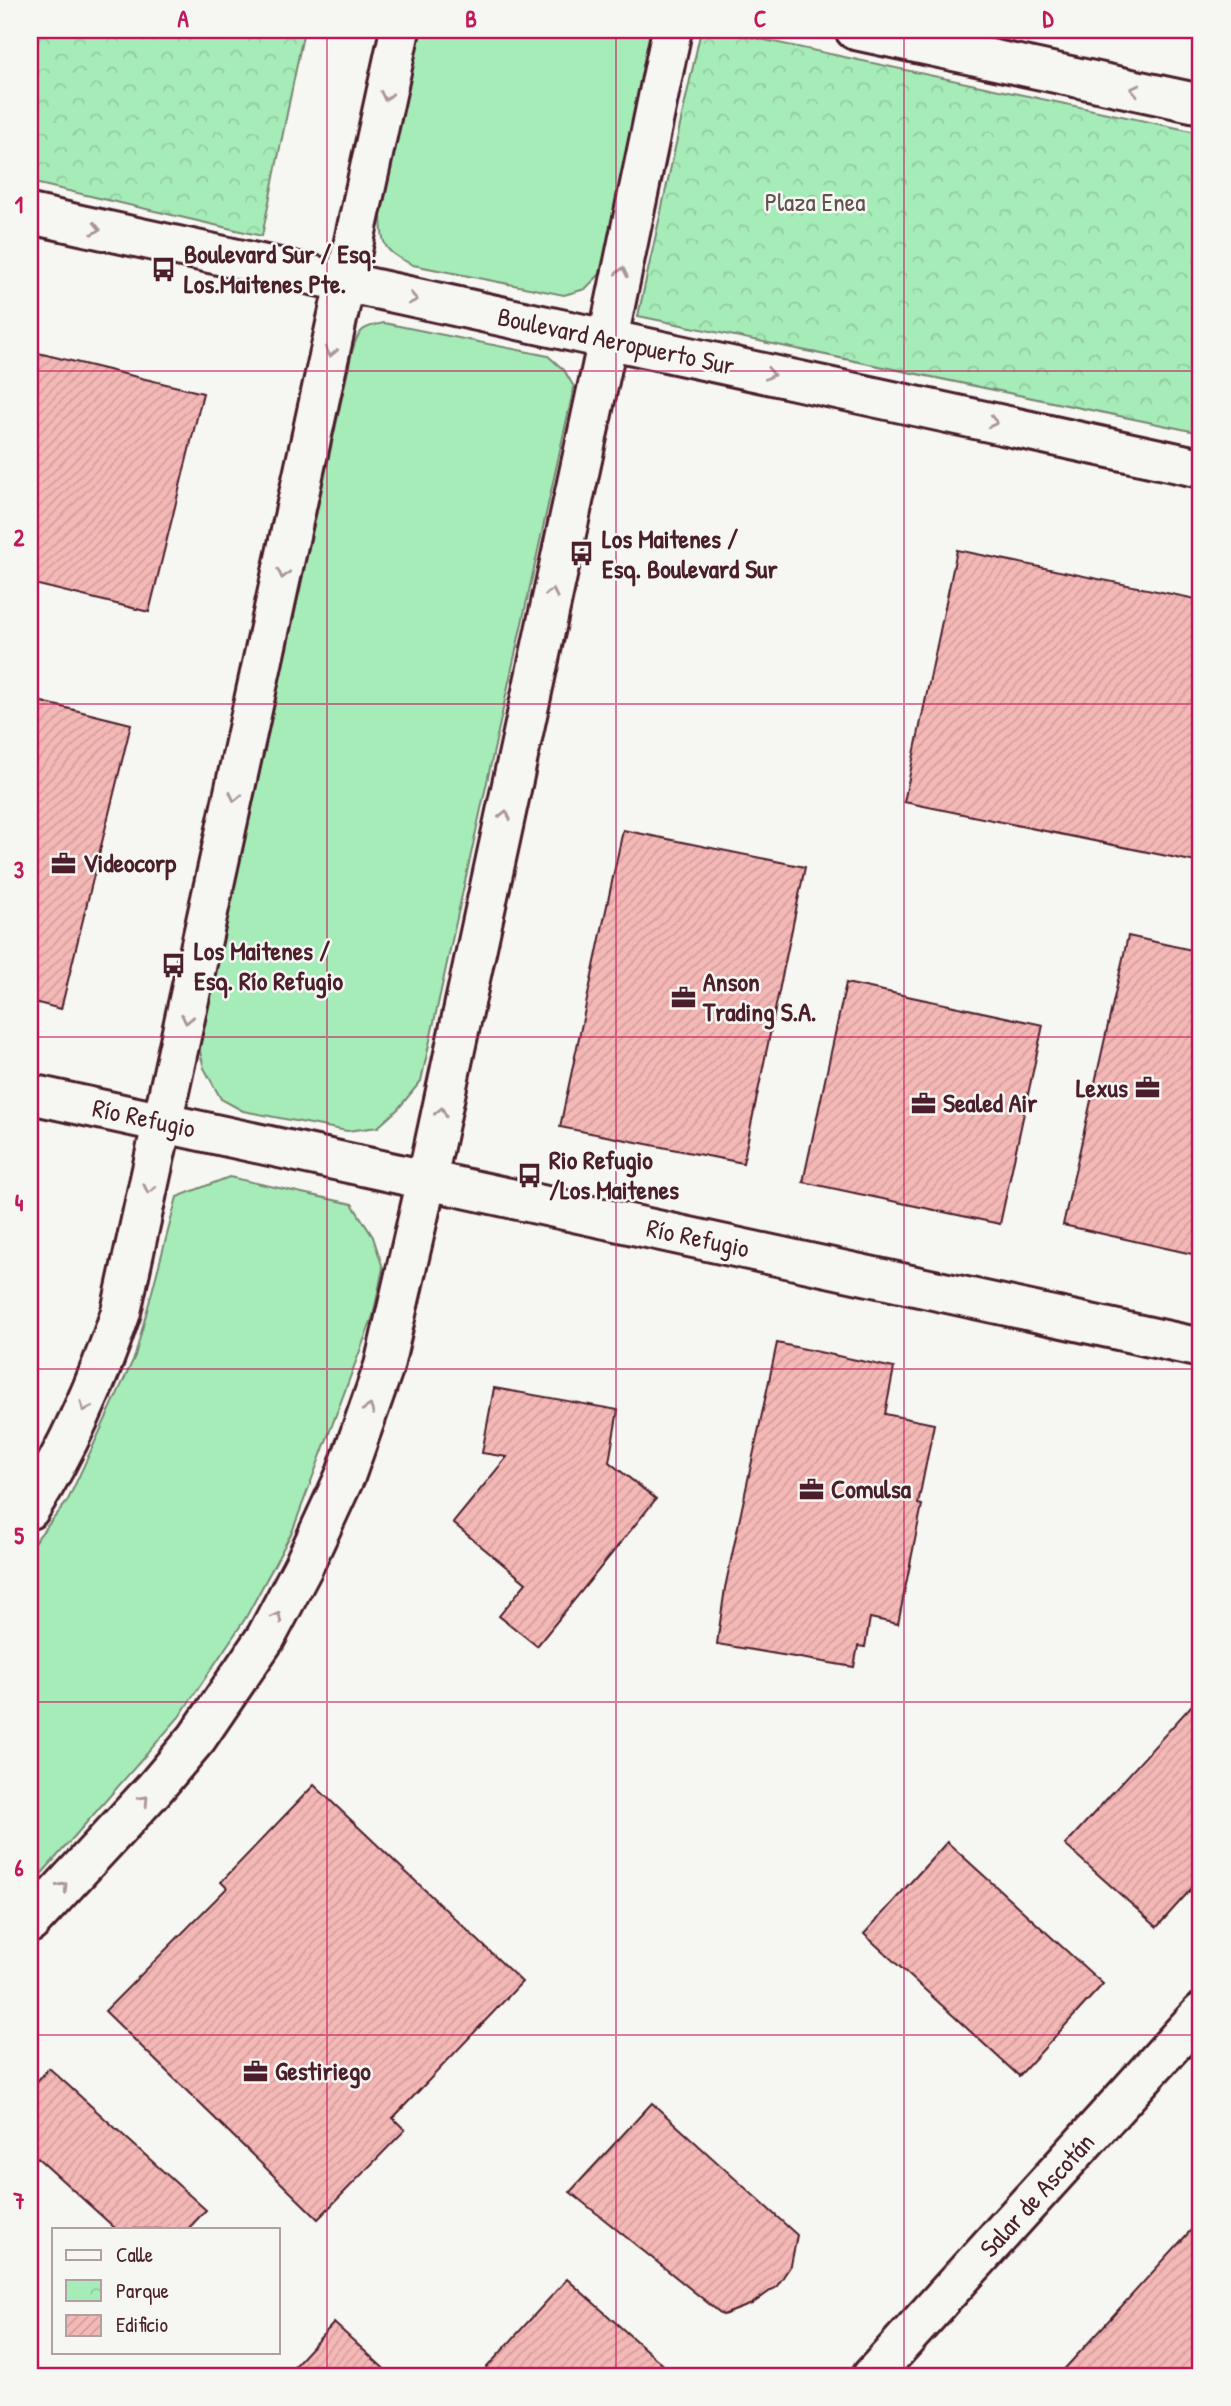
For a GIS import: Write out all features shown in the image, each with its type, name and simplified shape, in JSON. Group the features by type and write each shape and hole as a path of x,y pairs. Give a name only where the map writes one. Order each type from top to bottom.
{"street":[{"path":"30,1509 85,1408 103,1366 121,1312 400,30"},
{"path":"30,1923 154,1789 197,1738 267,1637 346,1474 380,1378 427,1179 672,30"},
{"path":"855,30 1201,104"},
{"name":"Boulevard Aeropuerto Sur","path":"30,214 346,285 1201,468"},
{"name":"Río Refugio","path":"30,1094 1201,1348"},
{"name":"Salar de Ascotán","path":"873,2376 1201,2014"}],"green space":[{"path":"30,30 304,30 262,236 30,182"},
{"path":"419,30 650,30 653,49 605,269 585,289 564,295 413,265 386,247 381,215"},
{"name":"Plaza Enea","path":"701,30 718,30 1201,133 1201,433 638,316"},
{"path":"384,323 548,356 564,370 574,387 421,1081 398,1109 378,1127 347,1131 243,1111 221,1099 204,1068 199,1048 352,352 362,331"},
{"path":"229,1177 352,1204 373,1237 383,1268 373,1316 292,1532 245,1619 179,1717 30,1887 30,1547 67,1502 135,1356 177,1197"}],"building":[{"path":"30,351 203,393 149,612 30,583"},
{"path":"957,550 1201,600 1201,863 904,802"},
{"name":"Videocorp","path":"30,699 131,724 61,1009 30,1001"},
{"name":"Anson Trading S.A.","path":"623,830 805,867 743,1163 560,1127"},
{"name":"Lexus","path":"1128,936 1201,952 1201,1256 1063,1225"},
{"name":"Sealed Air","path":"846,983 1043,1025 1000,1224 803,1182"},
{"name":"Comulsa","path":"777,1343 894,1368 885,1414 934,1424 918,1504 922,1505 898,1624 870,1618 865,1647 858,1646 854,1667 717,1644 725,1588"},
{"path":"494,1388 618,1410 609,1462 656,1499 537,1646 499,1616 526,1583 453,1523 507,1457 482,1453"},
{"path":"1201,1695 1201,1878 1157,1927 1065,1845"},
{"path":"314,1785 522,1982 393,2118 405,2130 318,2219 105,2011 227,1888 221,1882"},
{"path":"947,1842 1103,1984 1019,2076 864,1934"},
{"path":"49,2068 206,2210 189,2228 115,2228 30,2151 30,2089"},
{"path":"652,2103 797,2235 791,2265 777,2286 752,2304 723,2315 570,2192"},
{"path":"1201,2219 1201,2376 1058,2376"},
{"path":"567,2279 645,2349 676,2376 479,2376"},
{"path":"334,2323 392,2376 285,2376"}],"place":[{"name":"Boulevard Sur / Esq. Los.Maitenes Pte.","path":"164,269"},
{"name":"Los Maitenes / Esq. Boulevard Sur","path":"582,554"},
{"name":"Videocorp","path":"63,863"},
{"name":"Los Maitenes / Esq. Río Refugio","path":"174,966"},
{"name":"Anson Trading S.A.","path":"683,997"},
{"name":"Lexus","path":"1148,1088"},
{"name":"Sealed Air","path":"923,1103"},
{"name":"Rio Refugio /Los Maitenes","path":"529,1175"},
{"name":"Comulsa","path":"811,1489"},
{"name":"Gestiriego","path":"255,2071"}]}
